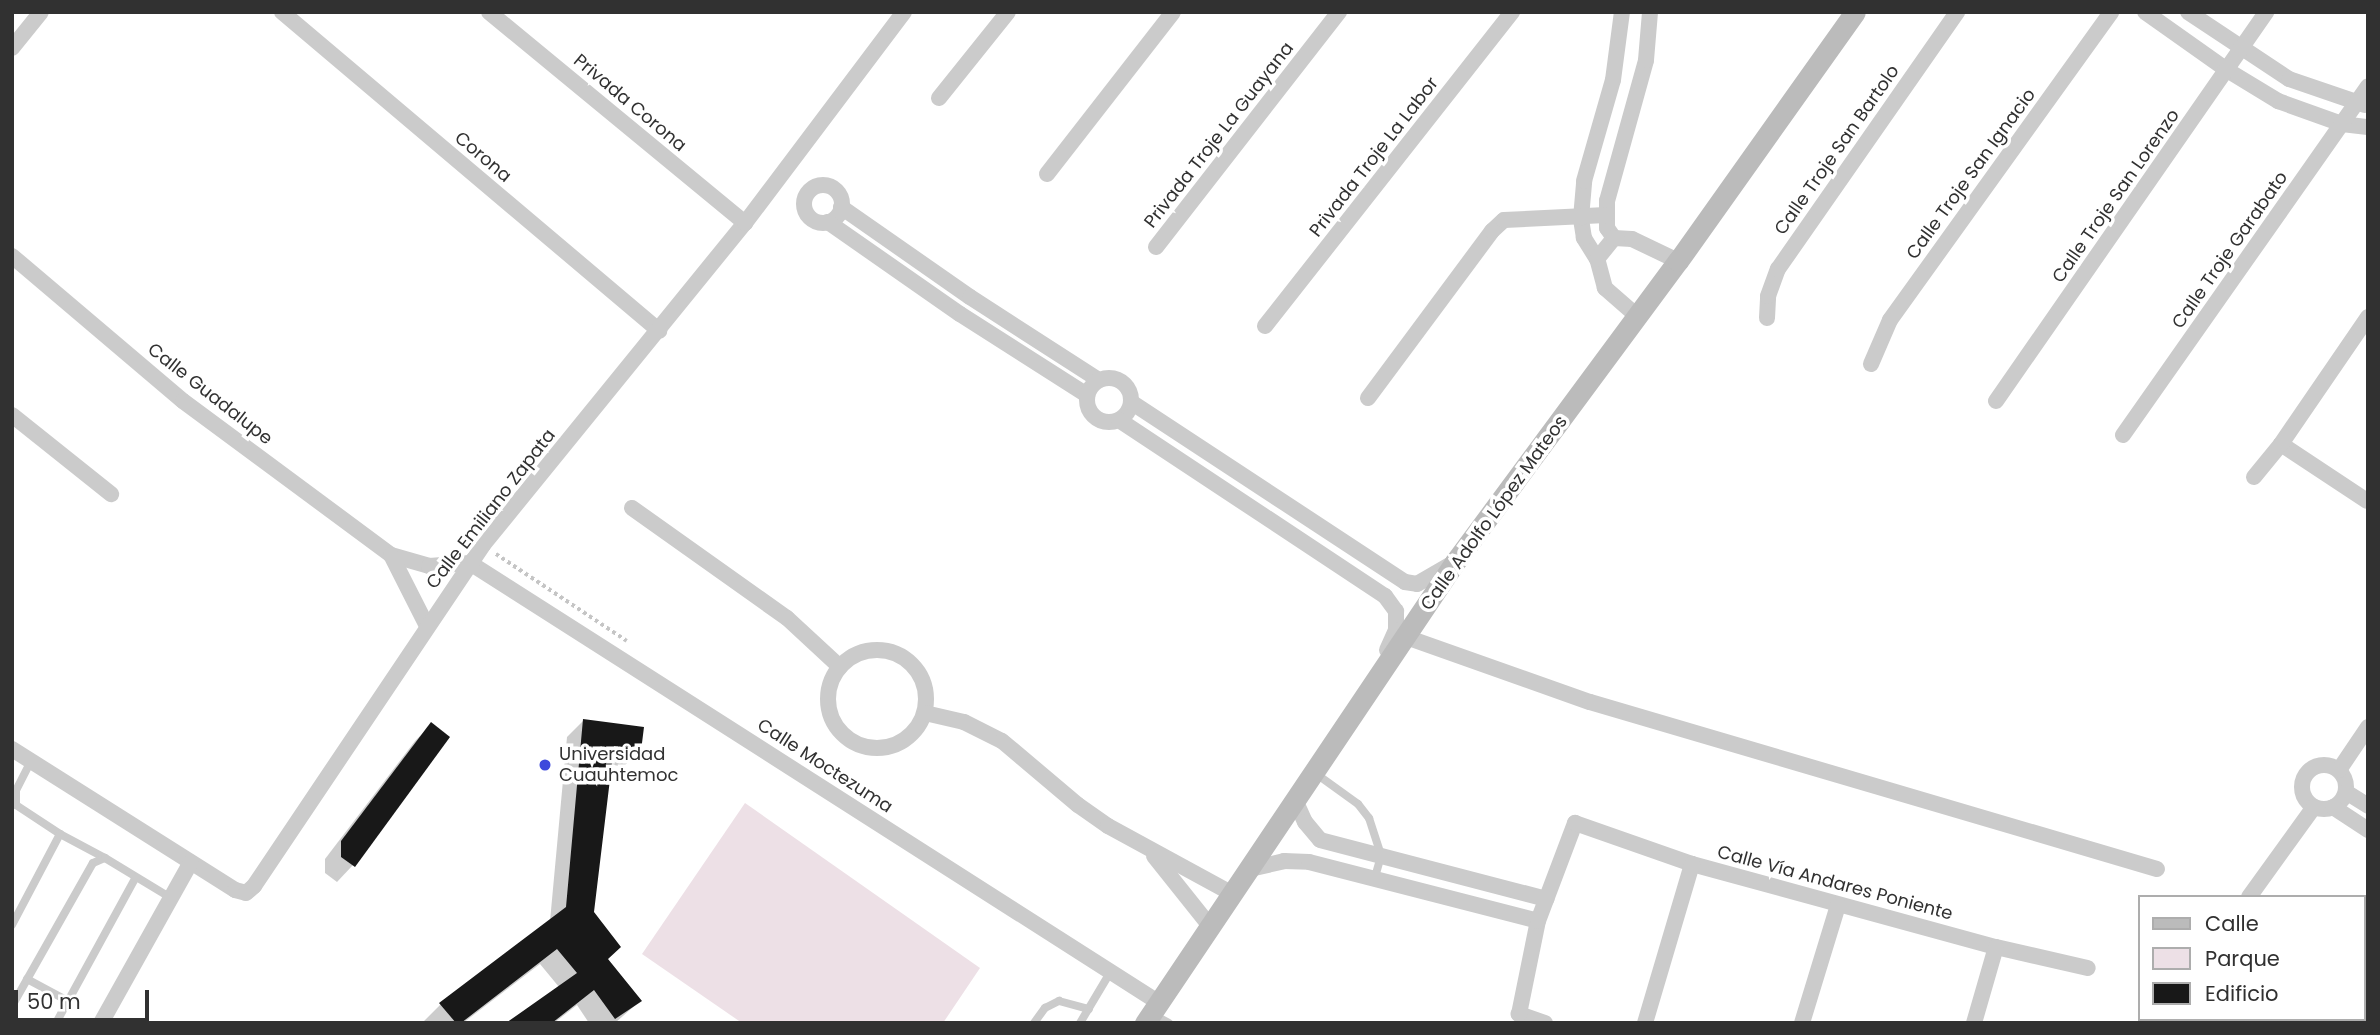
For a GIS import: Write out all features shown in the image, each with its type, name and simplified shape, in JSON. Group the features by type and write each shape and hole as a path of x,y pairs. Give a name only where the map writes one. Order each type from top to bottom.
{"street":[{"path":"12,48 41,12"},
{"name":"Corona","path":"282,12 659,331"},
{"name":"Privada Corona","path":"489,12 745,223"},
{"name":"Calle Emiliano Zapata","path":"12,749 236,890 246,893 254,886 470,563 745,223 904,12"},
{"path":"939,97 1008,12"},
{"path":"1047,174 1174,12"},
{"name":"Privada Troje La Guayana","path":"1156,247 1339,12"},
{"name":"Privada Troje La Labor","path":"1265,326 1513,12"},
{"path":"1622,12 1613,80 1584,181 1581,218 1584,238 1597,259 1605,288 1637,316"},
{"path":"1614,238 1607,228 1606,215 1610,185 1646,60 1650,12"},
{"name":"Calle Adolfo López Mateos","path":"1156,1015 1209,925 1296,802 1455,562 1678,261 1855,12"},
{"name":"Calle Troje San Bartolo","path":"1767,318 1768,296 1777,269 1957,12"},
{"name":"Calle Troje San Ignacio","path":"1871,364 1890,320 2110,12"},
{"path":"2145,12 2227,70 2278,101 2342,124 2368,128"},
{"path":"2188,12 2289,79 2362,104"},
{"name":"Calle Troje San Lorenzo","path":"1996,401 2266,12"},
{"name":"Calle Troje Garabato","path":"2123,435 2342,124 2362,104 2368,87"},
{"path":"828,222 837,216 841,207 839,195 829,186 817,186 807,194 804,206 810,218 828,222 960,314 1087,395"},
{"path":"841,207 970,297 1099,380 1119,379 1128,388 1131,402 1405,582 1417,584 1455,562"},
{"path":"1368,398 1492,231 1504,220 1606,215"},
{"path":"1597,259 1614,238"},
{"path":"1614,238 1632,239 1678,261"},
{"name":"Calle Guadalupe","path":"12,256 183,401 391,555 429,566 470,563"},
{"path":"960,314 970,297"},
{"path":"2254,477 2281,444 2368,317"},
{"path":"1099,380 1087,395 1088,409 1098,419 1119,420 1385,596 1396,611 1396,630 1387,649 1384,670"},
{"path":"1119,420 1131,402"},
{"path":"14,421 111,494"},
{"path":"2281,444 2368,501"},
{"path":"1242,501 1255,483"},
{"path":"632,508 787,618 840,667"},
{"name":"Calle Guadalupe","path":"391,555 427,626"},
{"name":"Calle Moctezuma","path":"470,563 1111,971 1156,1015"},
{"path":"1406,638 1590,702 2157,869"},
{"path":"868,650 885,650 901,655 914,665 923,680 927,696 925,713 907,738 893,746 862,747 848,739 833,721 828,698 831,681 840,667 853,656 868,650"},
{"path":"925,713 964,722 1002,741 1078,805 1149,850 1231,893"},
{"path":"2339,770 2368,727"},
{"path":"2314,807 2303,793 2306,775 2320,765 2339,770 2346,783 2346,792 2333,807"},
{"path":"2346,792 2368,806"},
{"path":"1296,802 1305,822 1320,840 1546,899 1538,921 1520,1014 1545,1023"},
{"path":"2314,807 2333,807 2368,830"},
{"path":"2250,895 2314,807"},
{"name":"Calle Vía Andares Poniente","path":"1546,899 1575,823 1692,864 1996,947 2088,968"},
{"path":"1149,850 1209,925"},
{"path":"1250,869 1284,861 1309,862 1538,921"},
{"path":"101,1023 191,862"},
{"path":"1645,1023 1692,864"},
{"path":"1802,1023 1838,905"},
{"path":"1974,1023 1996,947"}],"lane":[{"path":"31,761 16,791 14,808 106,858 171,898"},
{"path":"1315,773 1358,804 1369,818 1381,856 1374,880"},
{"path":"12,925 60,834"},
{"path":"12,1006 84,874 93,863 106,858"},
{"path":"56,1023 136,877"},
{"path":"1080,1023 1111,971"},
{"path":"27,979 68,1001"},
{"path":"1034,1023 1045,1008 1059,1001 1089,1009"}],"green space":[{"path":"745,803 980,968 943,1023 742,1023 642,954"}],"building":[{"path":"583,719 644,727 641,751 614,746 594,912 621,947 608,959 642,1001 615,1019 594,990 552,1023 506,1023 577,973 557,949 461,1023 456,1023 439,1003 566,907"},
{"path":"431,722 450,737 355,867 341,857 341,841"}],"place":[{"name":"Universidad Cuauhtemoc","path":"545,765"}]}
